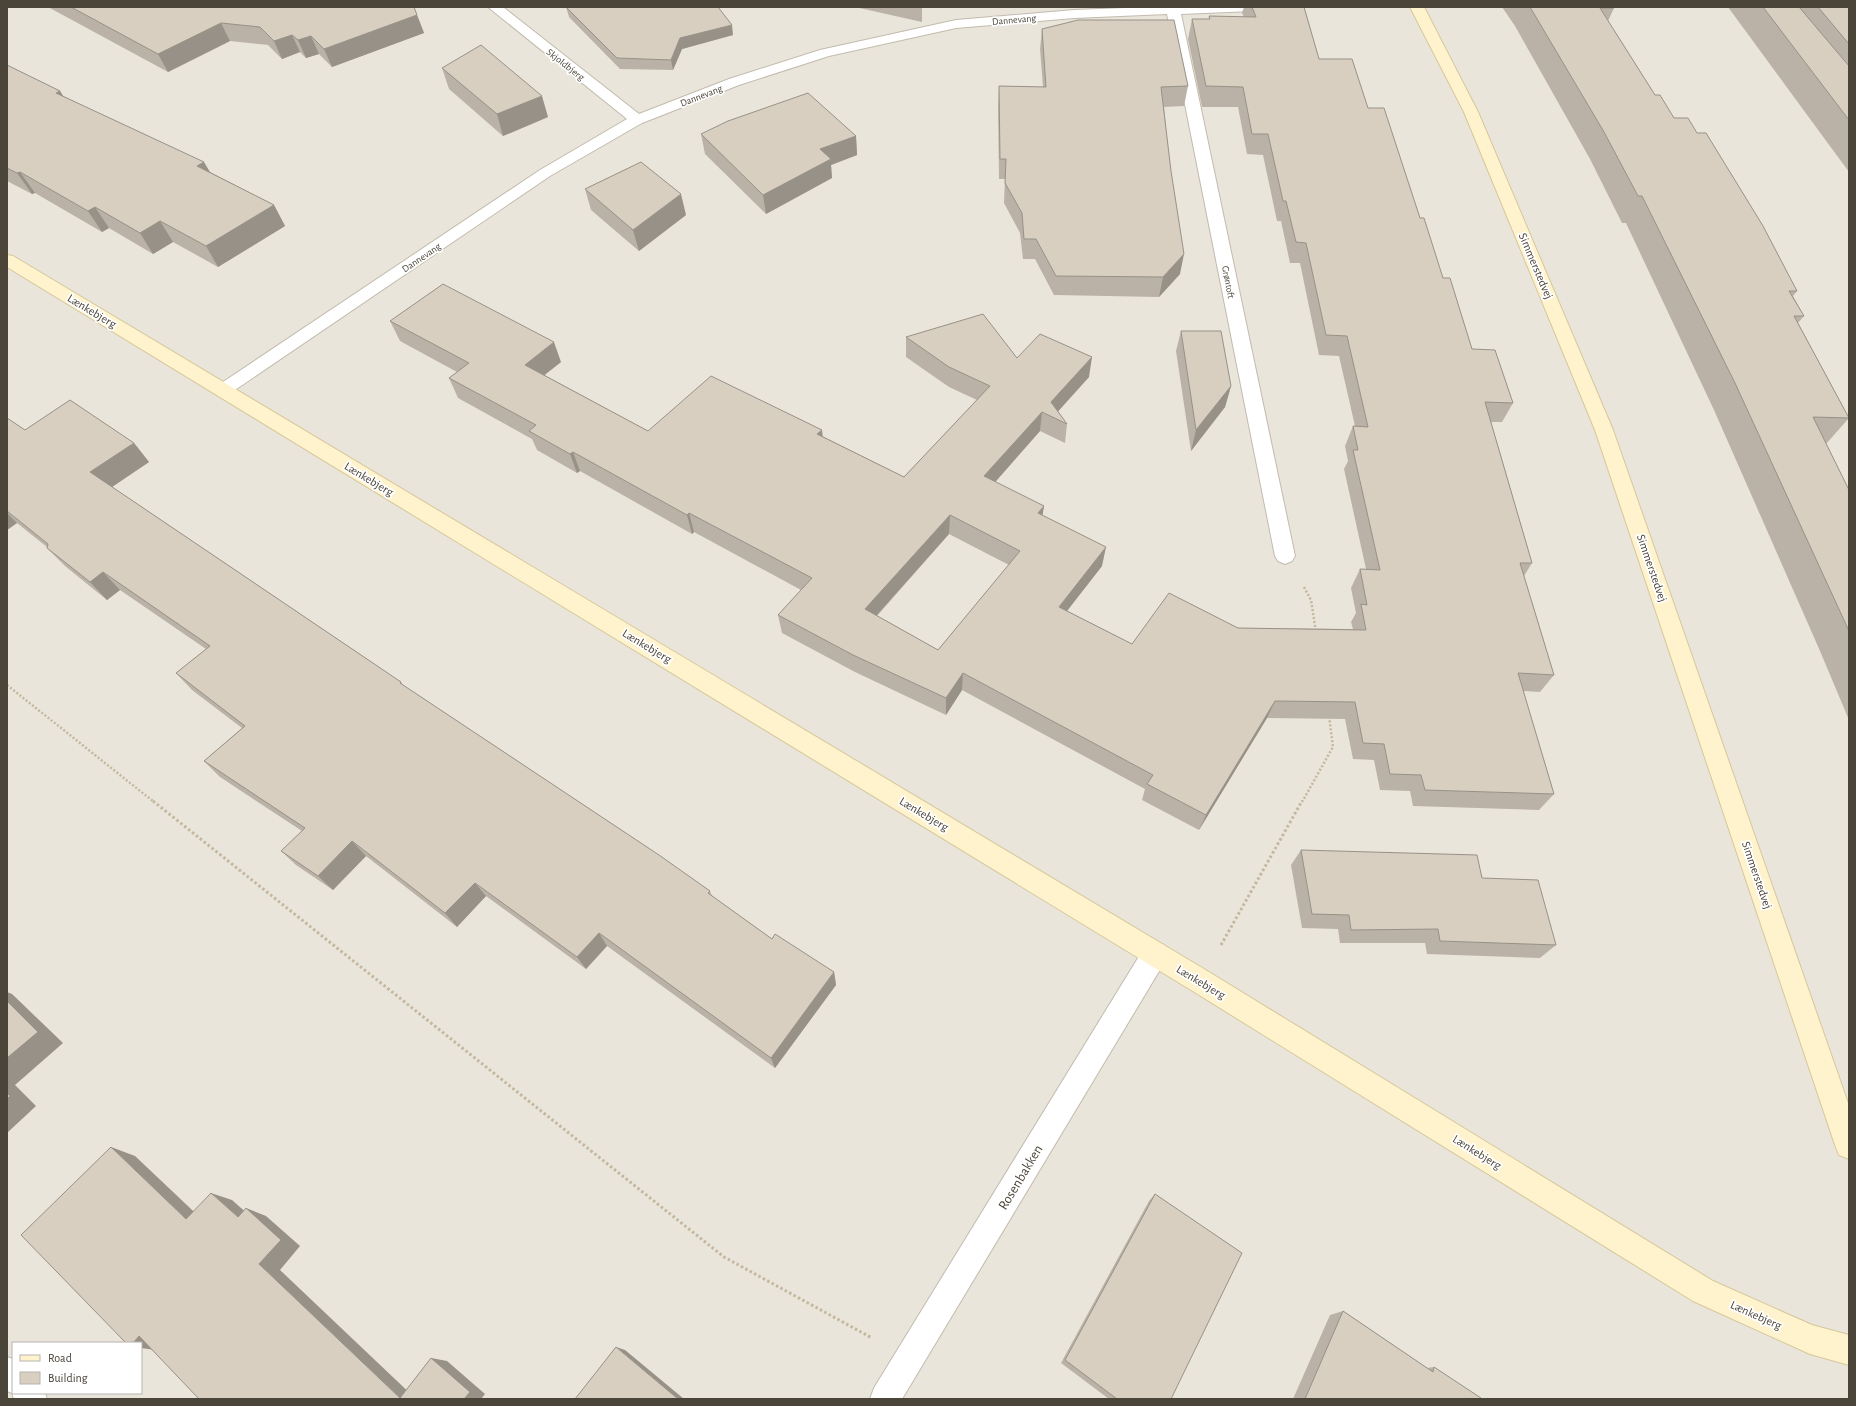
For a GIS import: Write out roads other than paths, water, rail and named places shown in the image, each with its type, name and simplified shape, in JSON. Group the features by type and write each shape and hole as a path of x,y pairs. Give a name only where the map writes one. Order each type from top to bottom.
{"street":[{"name":"Skjoldbjerg","path":"495,7 637,120"},
{"name":"Dannevang","path":"223,390 545,173 637,120 734,82 825,53 953,18 1253,7"},
{"name":"Simmerstedvej","path":"1417,7 1471,112 1604,430 1849,1145"},
{"name":"Grøntoft","path":"1174,9 1285,556"},
{"name":"Lænkebjerg","path":"7,260 1200,981 1703,1291 1810,1339 1849,1350"},
{"name":"Rosenbakken","path":"885,1399 1155,954"}]}
